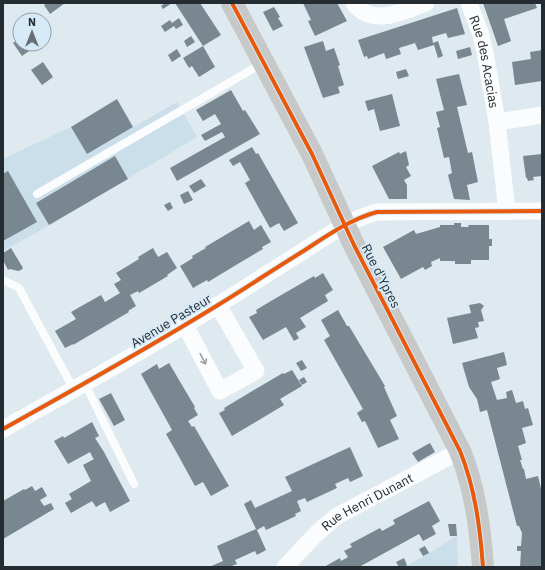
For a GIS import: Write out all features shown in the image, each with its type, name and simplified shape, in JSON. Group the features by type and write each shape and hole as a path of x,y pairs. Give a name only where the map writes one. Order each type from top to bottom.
{"main road":[{"name":"Rue d'Ypres","path":"232,3 312,154 357,251 460,450 476,506 483,567"}],"street":[{"path":"354,3 366,14 375,16 391,15 426,3"},
{"name":"Rue des Acacias","path":"469,3 480,32 485,52 497,122 507,211"},
{"path":"497,122 542,115"},
{"name":"Avenue Pasteur","path":"3,429 79,387 185,325 345,225 361,217 377,212 542,210"},
{"name":"Avenue Pasteur","path":"185,325 220,391 256,370 218,305"},
{"name":"Rue Henri Dunant","path":"285,567 316,534 337,516 460,450"}],"lane":[{"path":"37,194 264,63"},
{"path":"3,280 19,288 79,387 134,484"}],"shaded area":[{"path":"177,102 197,137 45,228 3,251 3,159 71,127 87,154"},
{"path":"457,536 458,567 404,567 429,553"}],"building":[{"path":"47,3 65,3 52,13 49,12 44,5"},
{"path":"165,3 172,3 163,9 161,6"},
{"path":"175,3 200,3 221,35 203,46"},
{"path":"303,3 337,3 347,21 315,36 308,21 311,20"},
{"path":"483,3 535,3 537,8 504,19 511,41 498,46"},
{"path":"274,7 283,26 273,31 263,12"},
{"path":"457,8 465,34 448,38 446,33 432,37 433,43 438,41 443,56 438,58 434,45 418,50 415,43 399,48 401,54 386,59 384,53 368,59 367,56 364,57 358,40"},
{"path":"179,18 183,25 176,29 174,26 165,32 161,26 170,20 172,23"},
{"path":"191,36 195,42 187,47 184,41"},
{"path":"323,41 326,51 334,48 340,65 338,66 344,85 338,87 340,93 323,98 304,47"},
{"path":"203,46 215,67 199,77 192,66 189,68 183,58"},
{"path":"470,47 472,55 458,59 456,51"},
{"path":"177,49 181,56 172,62 168,55"},
{"path":"542,50 542,81 515,85 512,62 531,59 530,52"},
{"path":"19,52 28,52 22,56"},
{"path":"43,62 53,77 42,85 31,70"},
{"path":"406,69 409,76 398,79 396,72"},
{"path":"459,74 467,105 457,107 468,153 472,152 478,182 467,185 470,200 454,199 448,175 452,173 449,157 444,158 437,128 440,127 436,112 444,110 436,79"},
{"path":"231,90 243,111 245,110 260,134 177,181 170,168 225,137 222,132 205,141 201,135 221,124 215,114 203,121 196,110"},
{"path":"392,94 400,126 380,131 374,109 368,111 365,101"},
{"path":"117,99 133,127 87,154 71,127"},
{"path":"252,147 256,154 258,153 298,223 284,231 279,223 270,228 245,183 250,180 240,162 233,166 229,160"},
{"path":"406,151 409,165 406,167 411,176 404,180 407,185 407,199 389,199 372,166 399,152 400,154"},
{"path":"542,154 542,176 533,177 534,180 528,181 526,178 523,156"},
{"path":"115,156 128,179 49,225 36,203"},
{"path":"8,171 37,222 3,241 3,174"},
{"path":"201,179 206,186 194,193 189,186"},
{"path":"188,191 193,200 184,204 180,195"},
{"path":"170,202 173,208 168,211 164,205"},
{"path":"249,221 254,230 261,225 271,242 262,247 263,249 208,282 207,280 193,288 180,266 193,258 192,256 206,248 205,247"},
{"path":"454,223 461,223 461,227 469,227 468,225 489,225 489,239 492,239 492,246 489,246 489,260 471,260 471,264 455,264 455,261 440,261 440,258 431,262 432,266 425,270 423,267 401,279 383,247 414,230 416,234 440,227 440,225 454,225"},
{"path":"11,248 23,268 21,270 8,270 3,260 3,253"},
{"path":"153,248 158,257 167,252 177,268 167,275 168,276 139,293 138,291 130,295 136,306 128,311 129,312 73,345 65,348 55,331 76,319 71,312 101,295 105,302 120,293 114,284 121,280 116,273 139,259 138,257"},
{"path":"323,273 333,290 325,295 328,301 300,318 306,327 296,333 299,338 294,341 286,327 263,340 249,317 257,313 256,310 271,301 314,276 315,278"},
{"path":"480,303 484,306 481,310 484,321 478,322 479,327 475,328 478,338 453,344 447,318 471,313 469,305"},
{"path":"338,310 385,386 384,387 397,416 390,420 399,439 378,448 365,421 362,422 357,413 363,409 324,340 330,336 321,320"},
{"path":"504,352 507,365 497,368 500,379 491,382 497,400 507,398 506,392 512,390 516,403 523,401 525,409 528,408 533,425 522,428 526,443 518,446 522,460 520,460 526,479 538,476 542,493 542,567 520,567 521,551 517,551 517,546 521,546 522,533 519,526 517,526 487,410 480,412 477,399 469,387 462,363"},
{"path":"302,360 307,368 301,371 296,363"},
{"path":"169,363 195,407 194,408 198,415 188,421 192,427 194,426 229,486 211,496 203,482 195,486 166,434 172,430 141,374 157,364 159,369"},
{"path":"292,370 302,386 280,399 284,405 232,436 219,413 225,410 224,408 254,390 283,373 284,374"},
{"path":"304,377 307,382 302,385 299,380"},
{"path":"111,393 125,420 114,426 99,399"},
{"path":"92,422 99,436 95,438 130,501 110,512 105,502 96,507 92,501 71,513 65,503 72,499 69,494 91,481 83,465 94,459 90,452 68,464 54,441 63,436 64,438"},
{"path":"430,443 435,452 418,462 412,453"},
{"path":"350,447 363,476 350,482 348,478 335,484 337,488 307,502 305,498 297,501 301,511 295,514 296,516 266,530 264,526 257,530 266,550 257,555 255,551 235,560 237,564 229,567 209,567 223,561 217,546 256,529 244,504 251,500 255,508 292,491 285,477"},
{"path":"32,486 35,491 42,487 47,496 40,500 44,506 51,503 54,509 3,539 3,501"},
{"path":"429,501 440,521 432,526 436,534 423,541 419,534 359,567 324,567 340,558 341,561 348,557 344,551 352,547 350,544 380,528 382,531 395,524 393,520"},
{"path":"448,524 456,524 457,536 450,536"},
{"path":"425,546 429,553 423,556 419,549"},
{"path":"404,558 407,565 404,567 399,567 396,562"}],"cycle path":[{"path":"232,3 312,154 354,245 460,451 470,479 476,508 483,567"},
{"path":"3,429 165,337 331,233 367,215 377,212 542,211"}]}
